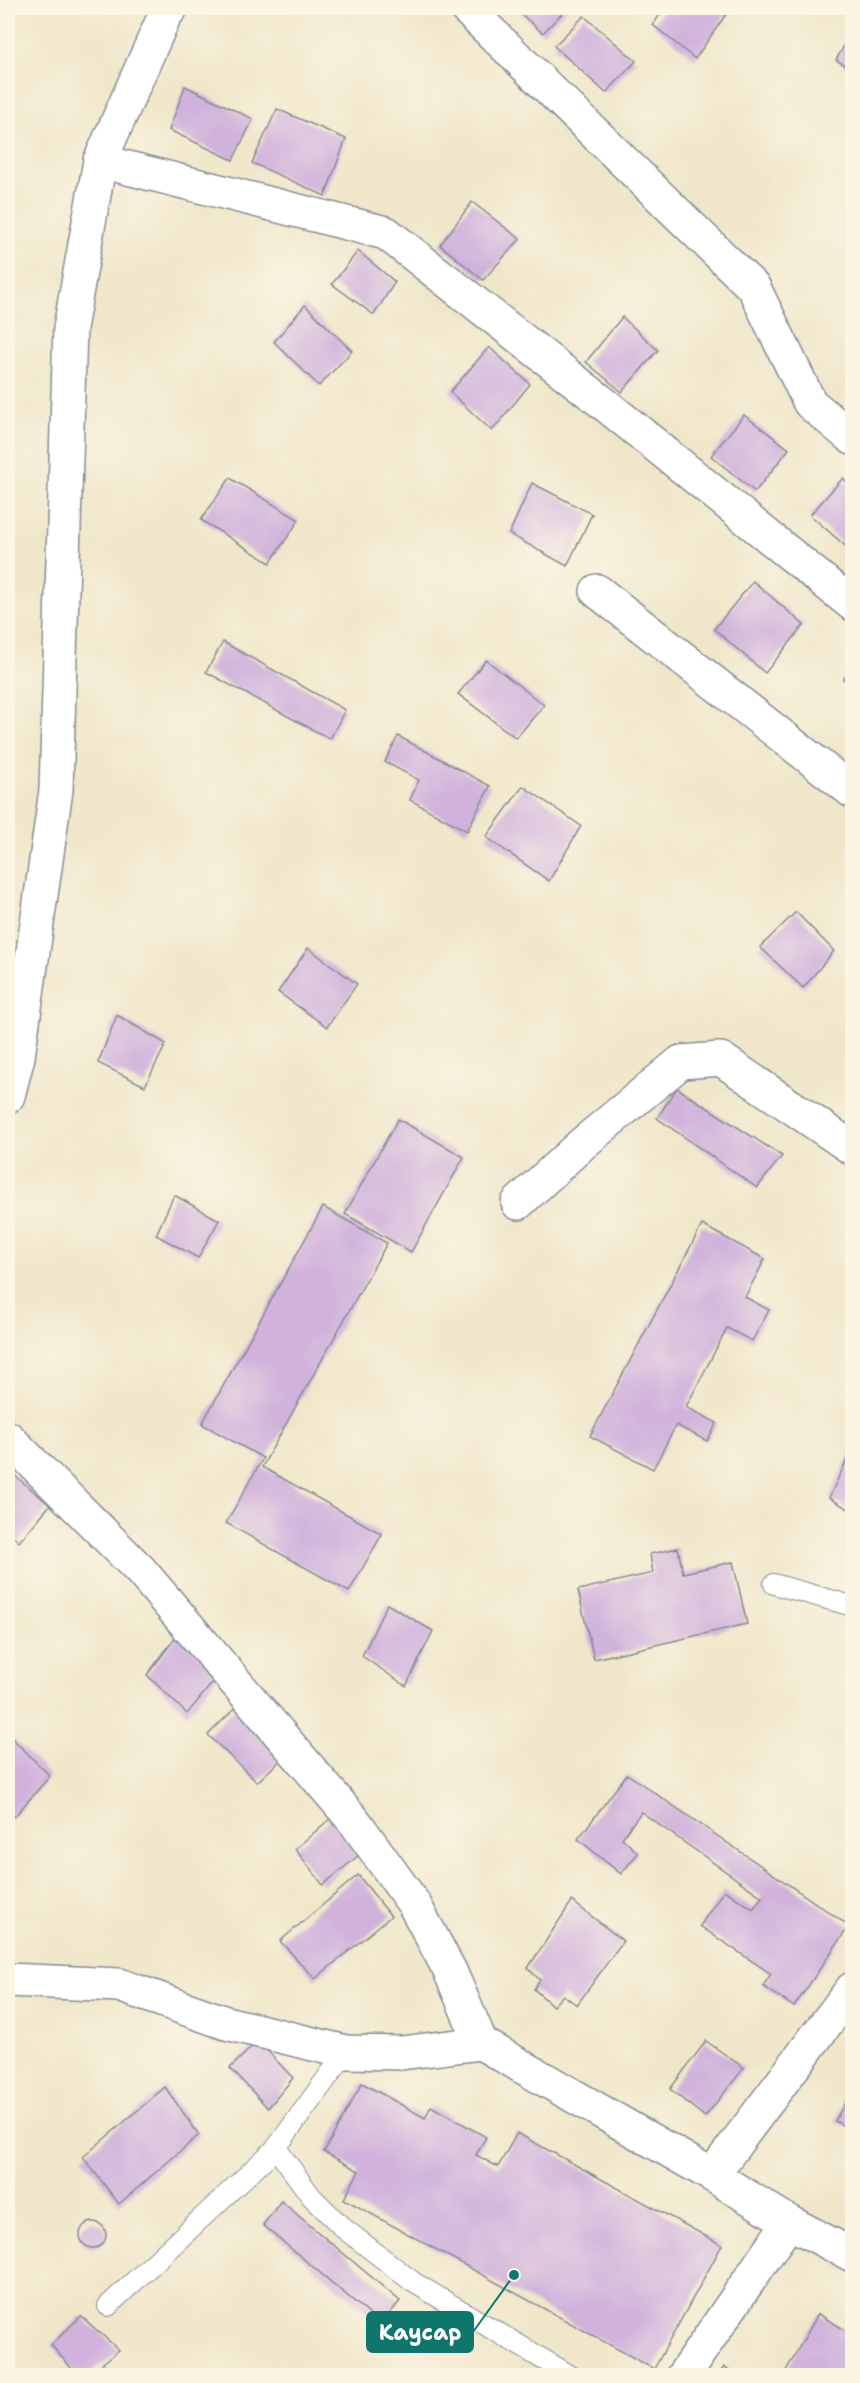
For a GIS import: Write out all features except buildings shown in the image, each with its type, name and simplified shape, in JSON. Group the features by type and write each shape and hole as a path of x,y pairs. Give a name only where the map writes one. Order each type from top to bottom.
{"street":[{"path":"8,1096 18,1058 56,790 70,328 100,161 165,15 171,8"},
{"path":"466,8 754,288 810,403 852,438"},
{"path":"100,161 386,233 607,406 852,604"},
{"path":"597,591 852,791"},
{"path":"518,1203 582,1144 681,1062 721,1059 852,1148"},
{"path":"8,1438 140,1570 355,1822 414,1904 450,1971 481,2043"},
{"path":"8,1980 119,1985 226,2023 346,2052 401,2053 481,2043 712,2175 789,2222 852,2255"},
{"path":"712,2175 852,1989"},
{"path":"683,2376 789,2222"}],"lane":[{"path":"774,1584 852,1606"},
{"path":"108,2306 276,2148 346,2052"},
{"path":"276,2148 310,2196 342,2227 413,2283 571,2376"}],"place":[{"name":"Каусар","path":"514,2275"}]}
